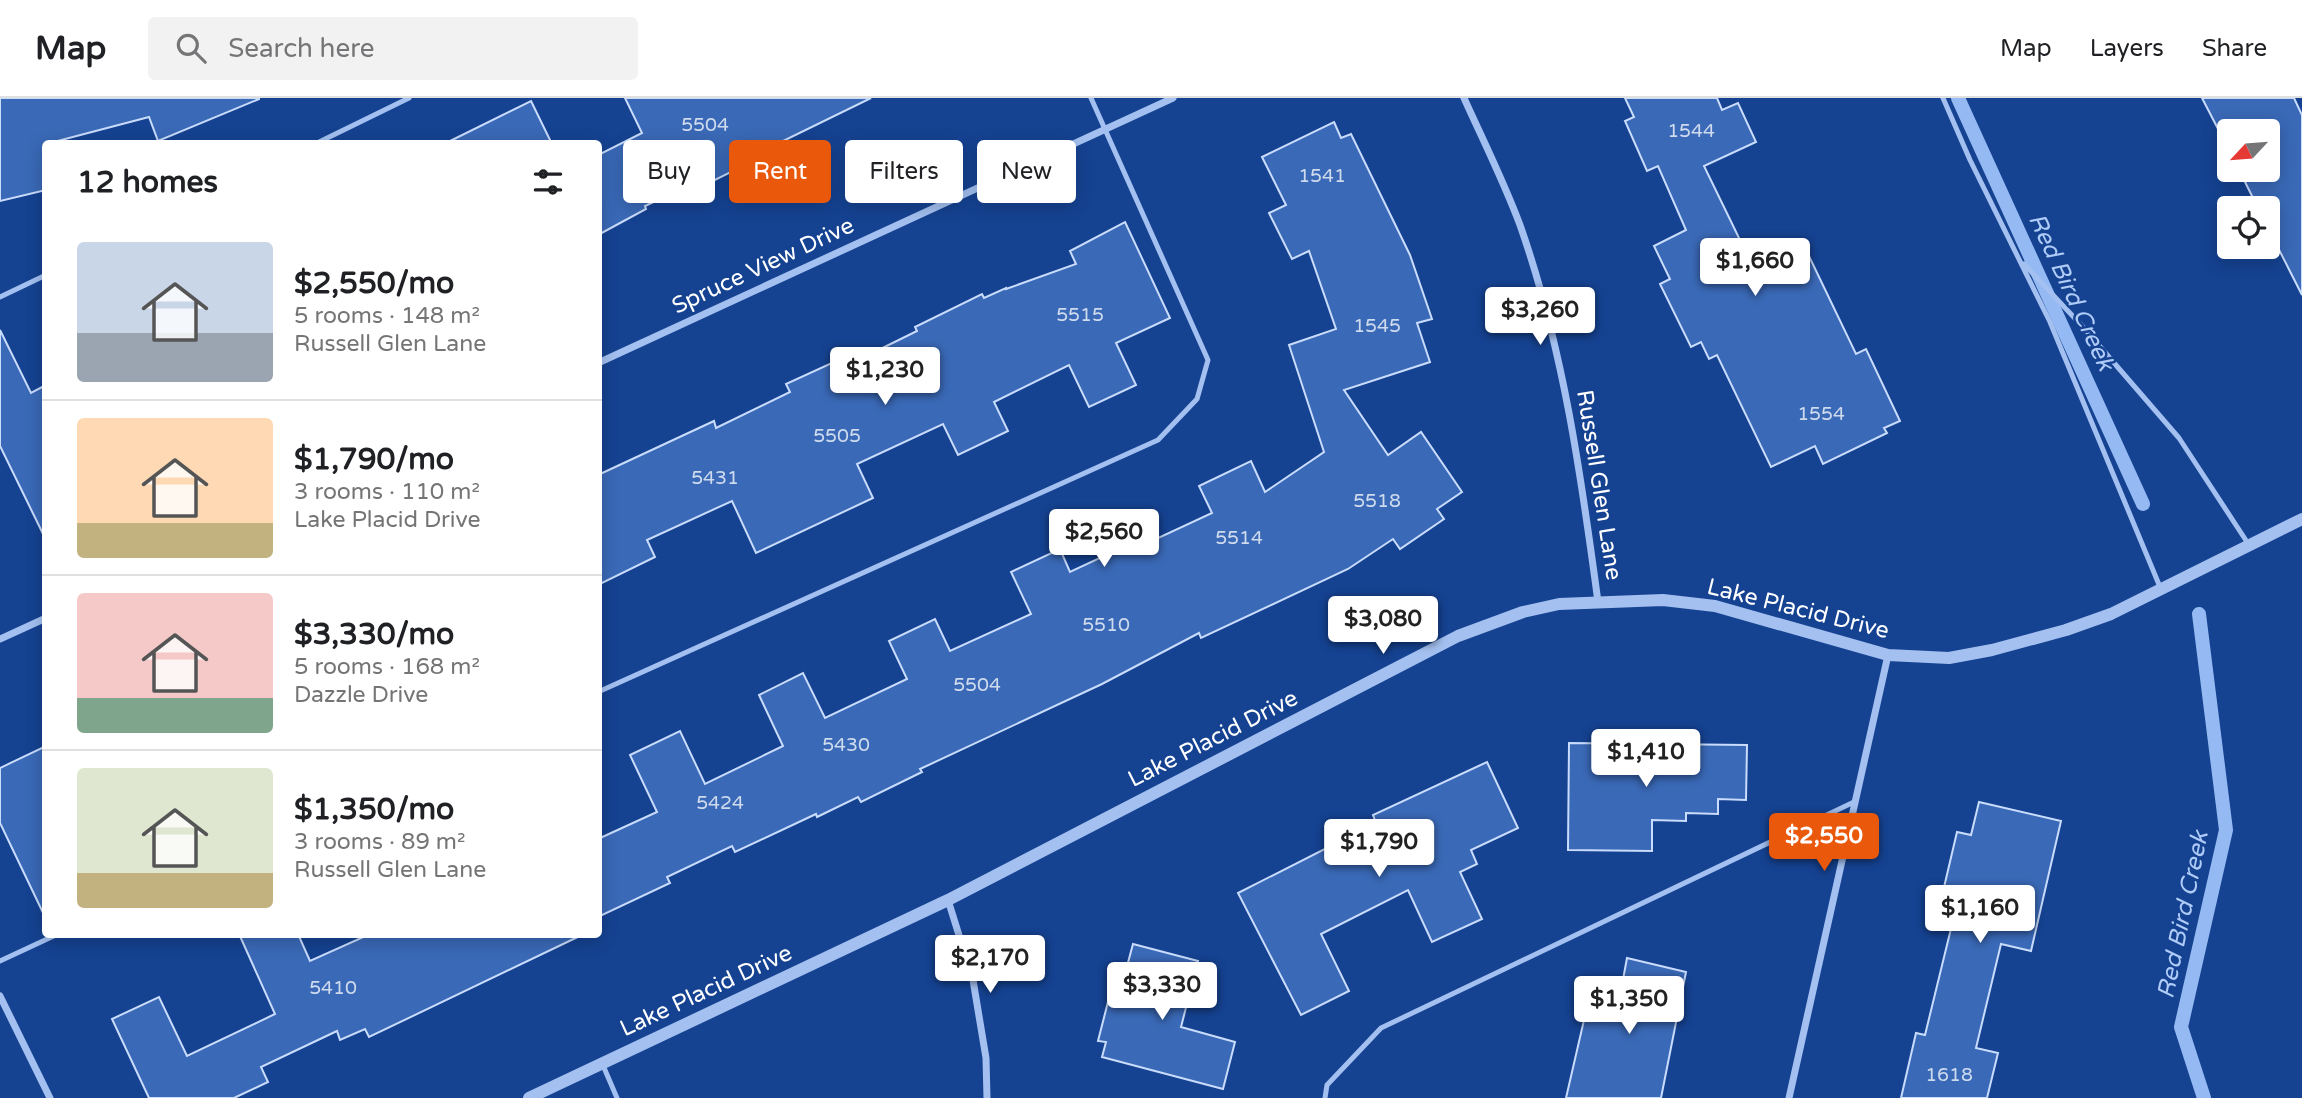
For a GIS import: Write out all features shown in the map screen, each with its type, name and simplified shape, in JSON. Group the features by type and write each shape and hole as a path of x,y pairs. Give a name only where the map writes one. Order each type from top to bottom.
{"street":[{"name":"Spruce View Drive","path":"602,361 1173,98"},
{"name":"Russell Glen Lane","path":"1464,98 1519,224 1545,305 1579,464 1598,602"},
{"name":"Lake Placid Drive","path":"529,1098 948,900 1458,636 1523,612 1559,604 1663,600 1714,606 1888,655 1949,658 2066,631 2111,614 2302,519"},
{"path":"0,639 42,620"},
{"path":"1788,1098 1888,655"},
{"path":"948,900 973,980 986,1058 987,1098"},
{"path":"0,996 50,1098"}],"lane":[{"path":"323,140 409,98"},
{"path":"602,690 1158,440 1197,399 1208,360 1091,98"},
{"path":"1943,98 1970,160 2050,322 2161,589"},
{"path":"2019,259 2083,327 2179,438 2249,545"},
{"path":"0,297 42,277"},
{"path":"1325,1098 1327,1085 1381,1028 1854,802"},
{"path":"0,961 49,938"},
{"path":"602,1063 617,1098"}],"building":[{"path":"0,98 259,98 160,140 158,140 149,117 61,140 42,140 42,191 0,201"},
{"path":"625,98 871,98 785,140 729,140 729,173 715,180 715,140 628,140 642,133"},
{"path":"1625,98 1717,98 1722,110 1738,103 1756,142 1704,166 1758,277 1808,254 1856,354 1866,349 1900,421 1884,428 1887,433 1823,464 1815,446 1771,467 1717,355 1709,359 1701,342 1691,347 1660,284 1670,279 1654,246 1686,230 1658,166 1647,171 1625,121 1634,117"},
{"path":"2202,98 2294,98 2302,115 2302,295 2280,252 2280,196 2252,196 2245,182 2280,182 2280,119 2217,119 2217,127"},
{"path":"531,101 550,140 452,140"},
{"path":"1334,122 1341,138 1351,134 1410,255 1432,319 1417,323 1430,362 1344,390 1388,455 1421,432 1462,492 1437,509 1444,519 1400,549 1393,539 1348,569 1201,638 1199,633 1102,684 920,769 922,772 861,802 858,797 735,852 732,846 667,877 670,883 602,915 602,837 657,812 630,755 680,731 705,784 783,746 759,695 803,673 825,718 907,679 889,641 935,619 950,651 1031,614 1011,572 1060,549 1070,572 1136,541 1139,547 1212,513 1199,486 1251,461 1265,492 1324,452 1289,345 1336,329 1309,251 1292,259 1269,213 1286,205 1262,157"},
{"path":"623,142 623,203 651,203 645,206 646,209 602,233 602,153"},
{"path":"1125,222 1170,318 1116,343 1136,385 1089,407 1069,365 994,402 1008,431 958,455 943,424 857,464 873,498 756,553 732,501 647,540 655,557 602,583 602,473 714,421 716,428 790,392 786,384 847,356 850,364 917,331 915,327 982,294 984,298 1076,264 1070,251"},
{"path":"0,330 31,393 42,387 42,532 0,446"},
{"path":"1569,743 1747,745 1746,800 1718,799 1718,814 1686,813 1686,821 1652,820 1652,851 1568,850"},
{"path":"42,748 42,911 0,823 0,768"},
{"path":"1487,762 1518,828 1471,850 1477,864 1460,872 1482,919 1432,942 1408,890 1321,934 1349,991 1301,1015 1238,893 1376,823 1373,815"},
{"path":"1979,802 2061,821 2031,951 2001,944 1976,1048 1998,1053 1987,1098 1901,1098 1916,1033 1925,1035 1957,904 1941,900 1957,832 1971,835"},
{"path":"241,938 300,938 310,961 361,938 576,938 369,1037 365,1029 340,1040 337,1031 261,1067 268,1082 234,1098 149,1098 112,1019 159,997 187,1056 275,1014"},
{"path":"1133,944 1198,961 1181,1027 1235,1042 1223,1089 1102,1057 1106,1042 1098,1041 1110,994 1119,996"},
{"path":"1627,958 1686,972 1661,1098 1566,1098 1590,994 1619,1001"}],"waterway":[{"name":"Red Bird Creek","path":"1958,98 2143,504"},
{"name":"Red Bird Creek","path":"2199,614 2226,830 2181,1027 2204,1098"}]}
